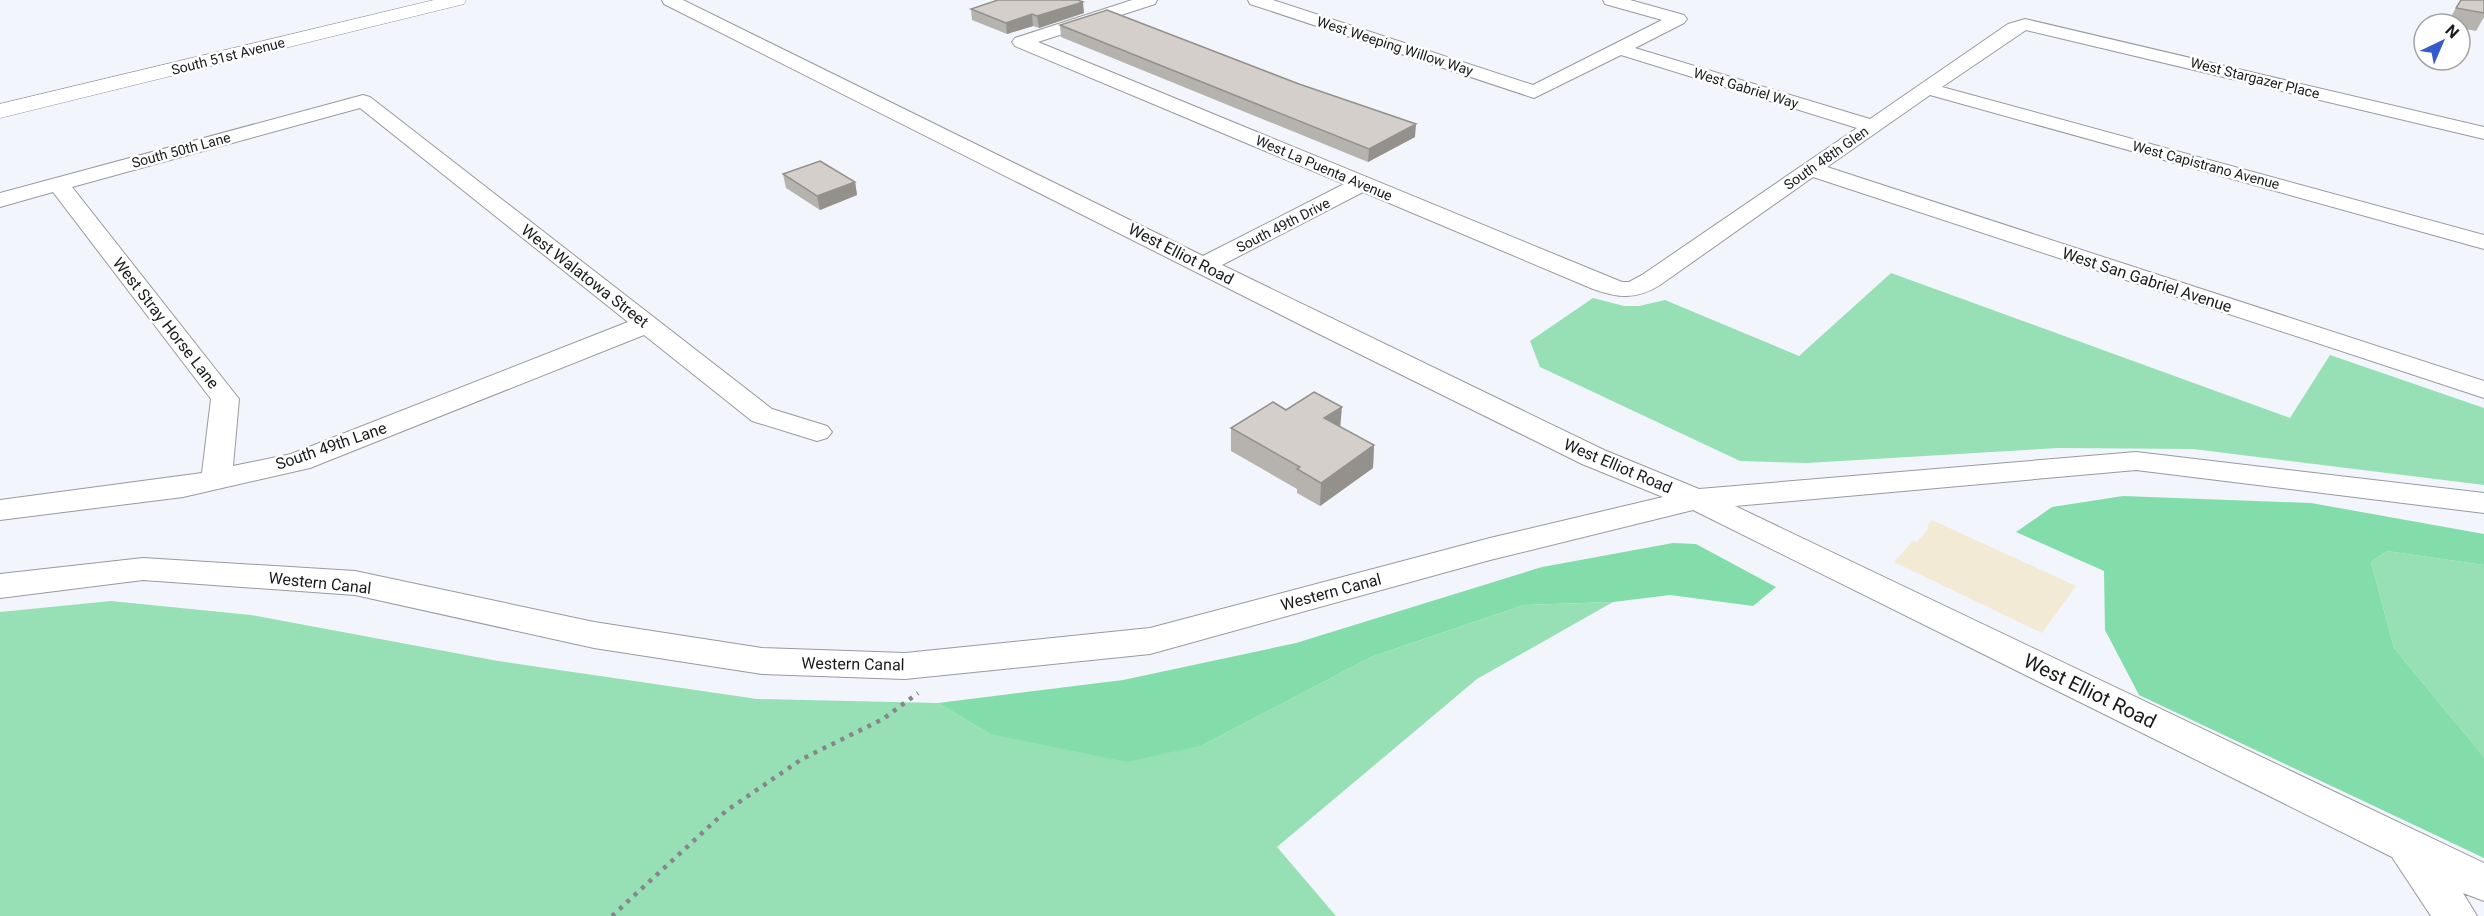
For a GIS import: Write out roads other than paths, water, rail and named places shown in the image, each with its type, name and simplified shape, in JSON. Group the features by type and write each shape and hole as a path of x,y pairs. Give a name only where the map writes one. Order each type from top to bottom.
{"main road":[{"name":"South 51st Avenue","path":"0,111 457,0"}],"street":[{"name":"West Elliot Road","path":"670,0 1593,457 1696,499 2484,883"},
{"name":"West La Puenta Avenue","path":"1149,0 1021,42 1602,284 1627,291"},
{"name":"West Weeping Willow Way","path":"1256,0 1534,92 1620,49"},
{"path":"1611,0 1678,19 1620,49"},
{"name":"South 48th Glen","path":"1627,291 1640,288 2014,28 2025,24"},
{"name":"West Stargazer Place","path":"2025,24 2484,133"},
{"name":"West Gabriel Way","path":"1620,49 1872,126"},
{"name":"West Capistrano Avenue","path":"1929,89 2484,242"},
{"name":"South 50th Lane","path":"0,200 363,100"},
{"name":"West Walatowa Street","path":"363,100 762,415 818,432"},
{"name":"West San Gabriel Avenue","path":"1810,169 2484,390"},
{"name":"West Stray Horse Lane","path":"58,184 225,399 217,479"},
{"name":"South 49th Drive","path":"1204,265 1362,184"},
{"name":"South 49th Lane","path":"0,510 183,487 299,460 392,426 647,324"},
{"name":"West Elliot Road","path":"1696,499 2136,461 2484,503"},
{"name":"Western Canal","path":"0,586 143,569 355,584 594,635 762,661 905,666 1150,641 1490,549 1696,499"},
{"path":"2406,845 2455,916"}]}
